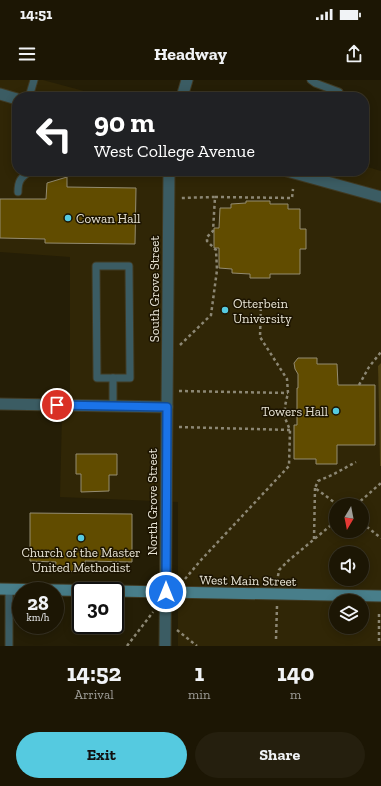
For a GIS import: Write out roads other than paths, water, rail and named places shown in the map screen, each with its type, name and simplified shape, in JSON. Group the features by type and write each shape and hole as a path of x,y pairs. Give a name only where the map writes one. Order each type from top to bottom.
{"main road":[{"name":"West Main Street","path":"5,589 72,590"},
{"name":"West Main Street","path":"124,591 381,596"}],"street":[{"path":"183,92 187,80"},
{"path":"0,94 12,98"},
{"name":"South Grove Street","path":"167,407 169,176"},
{"path":"323,176 381,197"},
{"path":"0,404 167,407"},
{"name":"North Grove Street","path":"165,646 167,407"}],"lane":[{"path":"30,92 34,80"},
{"path":"311,80 339,92"},
{"path":"18,192 18,184 24,176"},
{"path":"96,266 129,266 130,378 113,378 97,378 96,266"},
{"path":"113,378 113,406"},
{"path":"5,589 9,646"}],"place":[{"name":"Cowan Hall","path":"68,218"},
{"name":"Otterbein University","path":"225,310"},
{"name":"Towers Hall","path":"336,411"},
{"name":"Church of the Master United Methodist","path":"81,538"}]}
